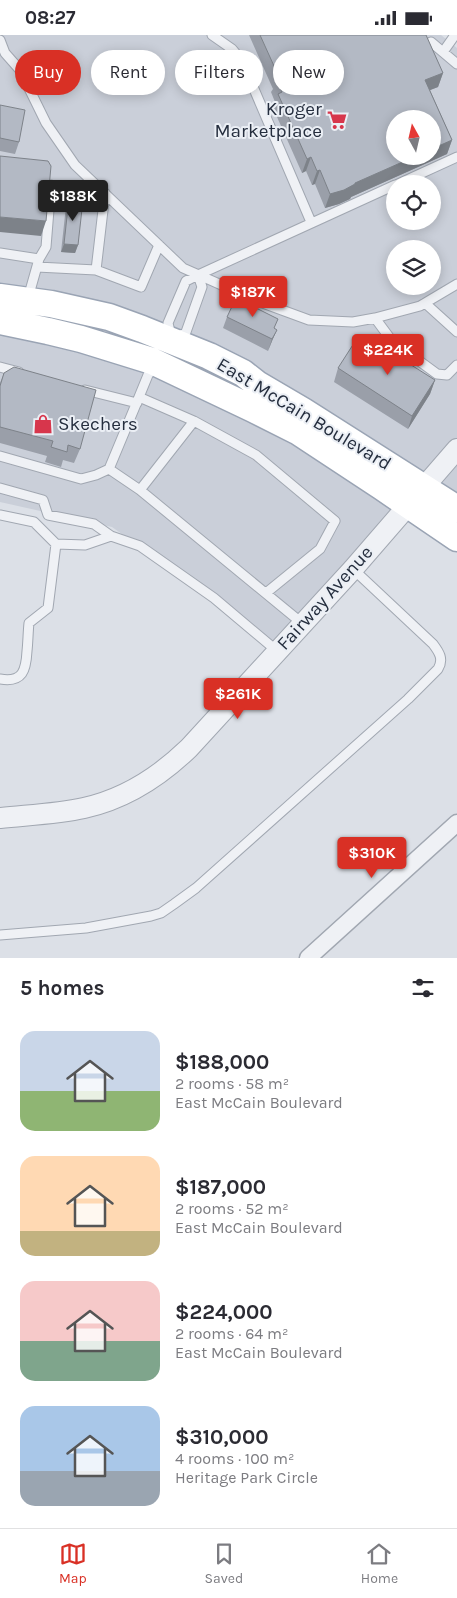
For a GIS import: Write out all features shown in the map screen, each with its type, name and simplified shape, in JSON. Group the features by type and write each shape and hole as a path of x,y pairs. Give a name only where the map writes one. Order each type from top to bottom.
{"main road":[{"name":"East McCain Boulevard","path":"0,297 51,304 109,317 297,431 382,487 457,509"},
{"name":"East McCain Boulevard","path":"0,321 81,339 164,352"},
{"name":"East McCain Boulevard","path":"415,496 457,538"}],"street":[{"name":"Fairway Avenue","path":"0,818 84,808 111,800 136,789 169,767 189,748 353,569 457,449"},
{"path":"308,958 457,823"}],"lane":[{"path":"212,35 232,49 242,61 311,223"},
{"path":"443,52 455,35"},
{"path":"0,39 2,54 20,70 46,123 75,165 183,268 260,302 309,320 353,322 375,318 420,306 457,285"},
{"path":"432,43 457,64"},
{"path":"416,175 457,157"},
{"path":"27,300 38,263 46,247 51,185"},
{"path":"164,352 168,323 186,281 386,189"},
{"path":"96,270 104,193"},
{"path":"0,253 38,263 96,270 141,287 159,245"},
{"path":"0,456 80,479 109,469 148,375 164,352 186,332 202,287 198,275"},
{"path":"425,303 457,332"},
{"path":"375,318 392,341 437,374 447,375 457,365"},
{"path":"0,367 27,375"},
{"path":"73,387 138,400 194,421 256,455 335,521 320,549 266,593"},
{"path":"140,490 194,421"},
{"path":"109,469 140,490 303,624"},
{"path":"0,489 43,500 48,515 94,524 110,536 140,546 214,598 277,651"},
{"path":"0,515 34,522 56,544 85,545 110,536"},
{"path":"0,679 9,681 18,677 26,669 29,623 48,608 56,544"},
{"path":"0,935 86,928 161,913 196,888 408,699 438,669 440,654 434,644 353,569"}],"shaded area":[{"path":"0,35 441,35 457,48 457,509 176,343 0,298"},
{"path":"0,328 131,355 407,505 281,647 112,527 0,502"}],"building":[{"name":"Kroger Marketplace","path":"260,35 426,35 443,73 425,80 438,110 386,110 386,165 396,165 355,183 344,190 330,194 320,170 317,171 311,157 307,159 278,95 344,95 344,50 273,50 273,64"},
{"path":"0,105 25,110 19,142 0,138"},
{"name":"Kroger Marketplace","path":"441,116 452,140 441,145"},
{"path":"0,156 48,161 51,166 46,221 0,217"},
{"path":"69,198 83,200 78,245 64,244"},
{"path":"236,298 278,319 274,328 277,330 272,339 227,317"},
{"path":"356,340 377,353 381,346 435,380 412,416 338,368"},
{"name":"Skechers","path":"14,367 96,390 80,449 68,445 67,452 51,447 53,441 0,427 0,386 4,373"}],"place":[{"name":"Kroger Marketplace","path":"337,120"},
{"name":"Skechers","path":"43,424"}]}
